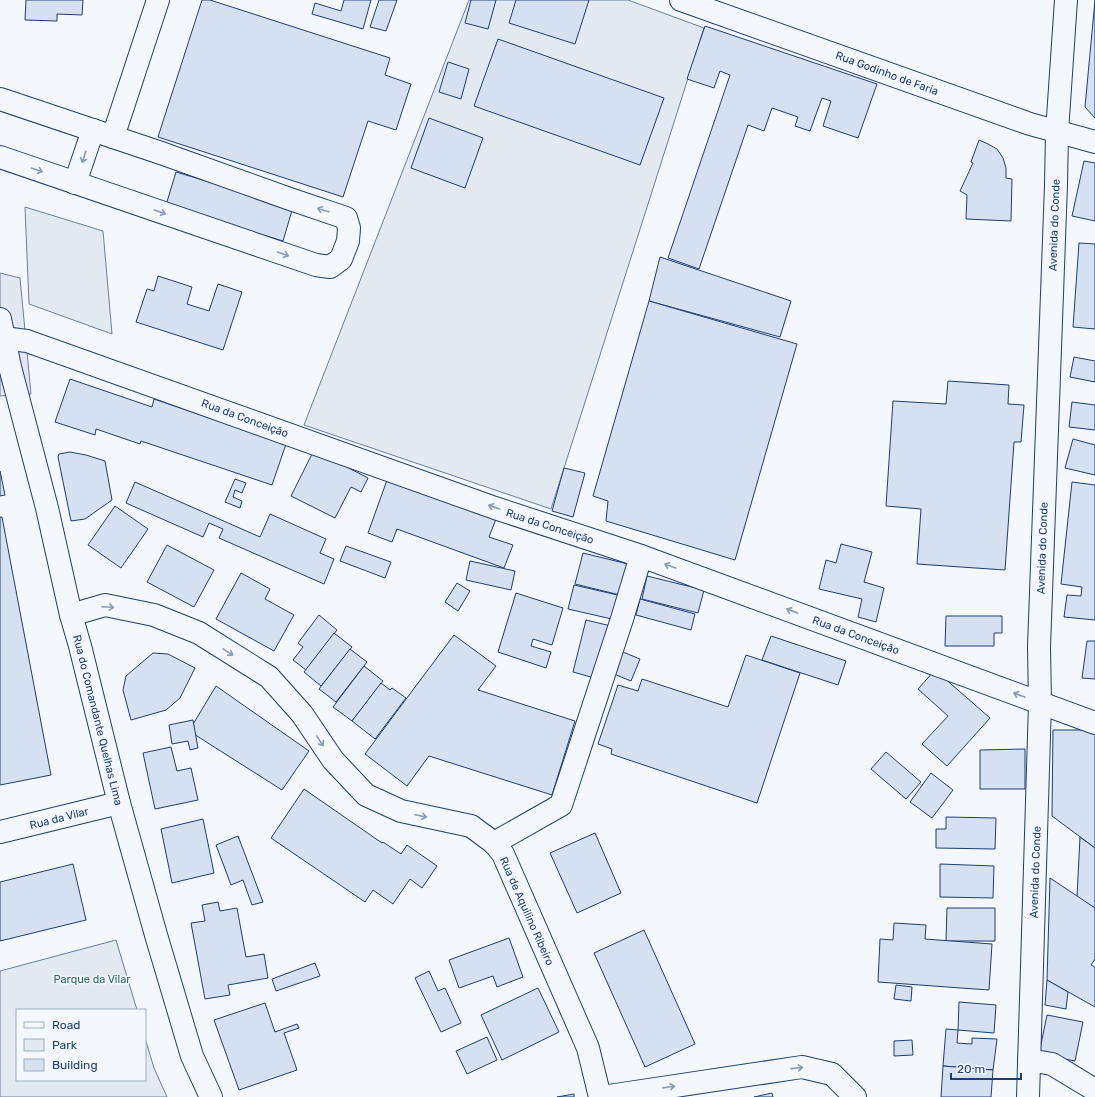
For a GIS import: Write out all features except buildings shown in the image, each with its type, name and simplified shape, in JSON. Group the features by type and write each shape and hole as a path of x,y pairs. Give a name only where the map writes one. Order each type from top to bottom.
{"street":[{"path":"113,137 158,0"},
{"name":"Rua Godinho de Faria","path":"681,0 1030,124 1095,142"},
{"name":"Avenida do Conde","path":"1028,1097 1040,702 1039,647 1057,132 1066,0"},
{"path":"0,99 162,153 346,218 350,228 348,241 341,259 330,267 316,265 0,157"},
{"path":"75,183 93,130"},
{"name":"Rua da Conceição","path":"2,329 27,341 495,508 641,556 1095,723"},
{"name":"Rua do Comandante Quelhas Lima","path":"2,329 5,367 46,508 71,616 80,646 119,803 192,1056 211,1097"},
{"path":"494,843 561,805 641,556"},
{"name":"Rua de Aquilino Ribeiro","path":"71,616 105,605 154,615 199,633 269,677 302,714 333,760 366,795 401,811 471,826 494,843 503,854 588,1048 601,1097"},
{"name":"Rua da Vilar","path":"0,832 119,803"},
{"path":"1029,1060 1052,1064 1095,1090"},
{"path":"601,1097 802,1067 832,1074 855,1097"}],"green space":[{"path":"469,0 628,0 704,28 551,509 304,425"},
{"path":"25,207 103,231 112,334 29,304"},
{"name":"Parque da Vilar","path":"116,940 137,1009 16,1009 16,1081 146,1081 146,1041 154,1068 167,1097 0,1097 0,971"}],"shaded area":[{"path":"0,273 20,278 31,394 0,396"}]}
